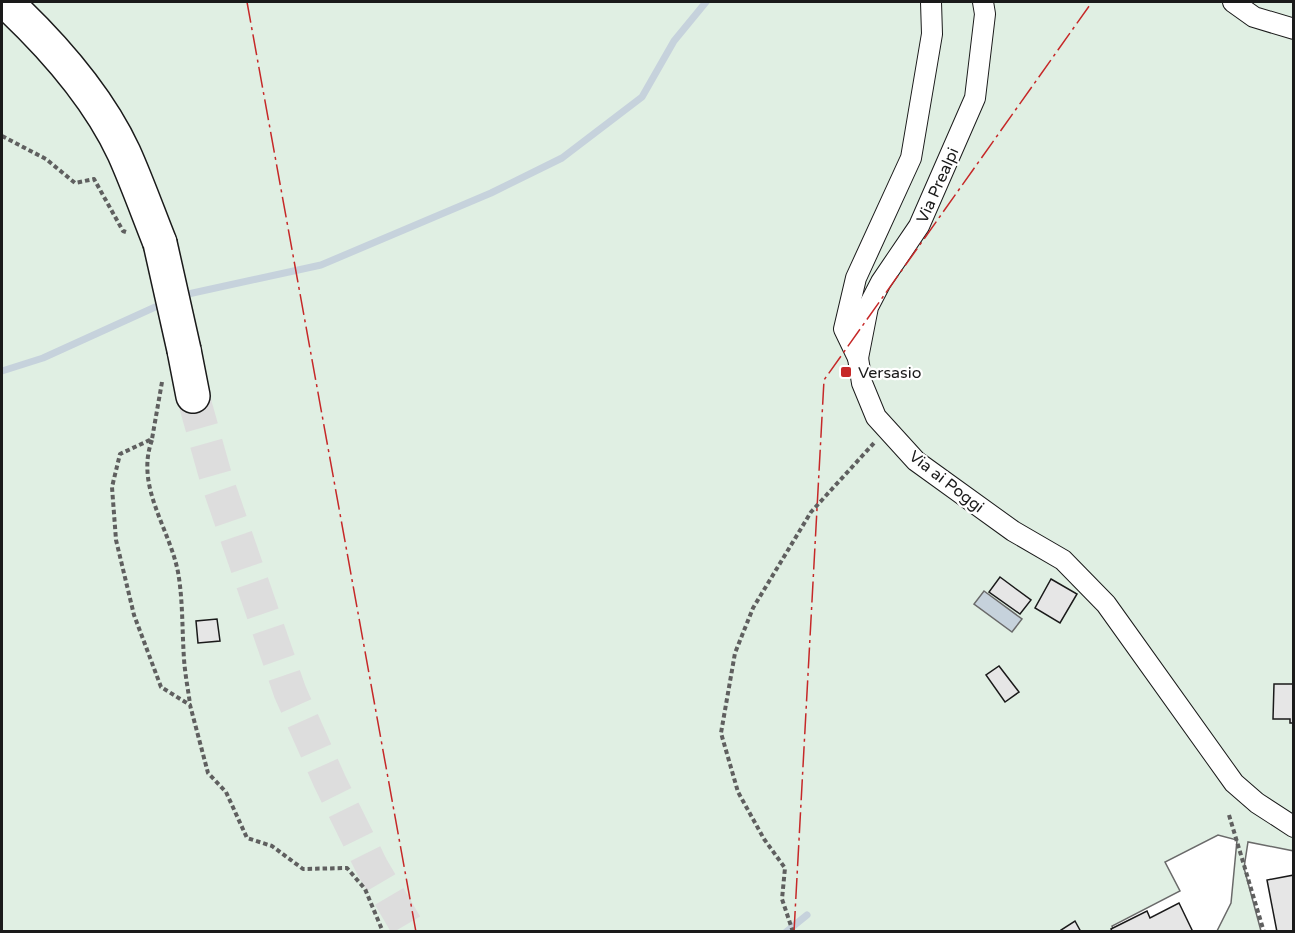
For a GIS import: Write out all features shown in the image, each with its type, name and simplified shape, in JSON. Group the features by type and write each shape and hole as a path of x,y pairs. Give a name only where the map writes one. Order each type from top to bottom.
{"highway":[{"path":"6,2 40,34 92,98 123,152 146,239 184,350 193,396"}],"street":[{"name":"Via ai Poggi","path":"931,2 932,34 911,158 856,278 844,329 858,358 862,383 876,417 916,461 1013,531 1063,560 1106,603 1234,783 1257,803 1293,827"},
{"name":"Via Prealpi","path":"858,358 868,307 881,282 919,226 975,98 985,14 983,2"},
{"path":"1233,2 1254,17 1293,29"}],"path":[{"path":"2,136 46,159 75,183 94,179 123,231 146,239"},
{"path":"163,375 152,439 147,453 146,471 149,490 162,521 177,571 190,705 208,773 226,792 247,838 272,846 303,869 347,868 365,889 383,932"},
{"path":"793,932 782,899 785,868 764,839 738,792 722,733 735,653 753,608 811,512 875,442 883,425"},
{"path":"152,439 120,454 112,487 116,540 134,615 161,687 190,705"},
{"path":"1229,815 1264,932"}],"green space":[{"path":"2,2 1293,2 1294,851 1248,842 1244,868 1261,931 1217,931 1231,903 1237,840 1218,835 1165,862 1180,891 1112,926 1114,931 2,932"}],"shaded area":[{"path":"984,591 1022,619 1012,632 974,604"}],"building":[{"path":"1000,577 1031,600 1020,614 989,592"},
{"path":"1051,579 1077,594 1060,623 1035,608"},
{"path":"217,619 220,641 198,643 196,621"},
{"path":"999,666 1019,692 1005,702 986,675"},
{"path":"1274,684 1294,684 1294,723 1290,723 1290,719 1273,719"},
{"path":"1294,875 1294,932 1277,932 1267,880"},
{"path":"1179,903 1193,932 1112,932 1111,929 1147,911 1150,918"},
{"path":"1075,921 1081,932 1062,932 1061,930"}],"waterway":[{"path":"179,296 321,265 491,193 562,158 642,97 674,41 706,2"},
{"path":"2,371 43,358 164,303"},
{"path":"786,932 807,915"}],"tunnel":[{"path":"193,396 216,478 290,692 330,782 372,867 410,932"}],"power":[{"path":"247,2 416,932"},
{"path":"794,932 824,380 1092,2"}],"place":[{"name":"Versasio","path":"846,372"}]}
